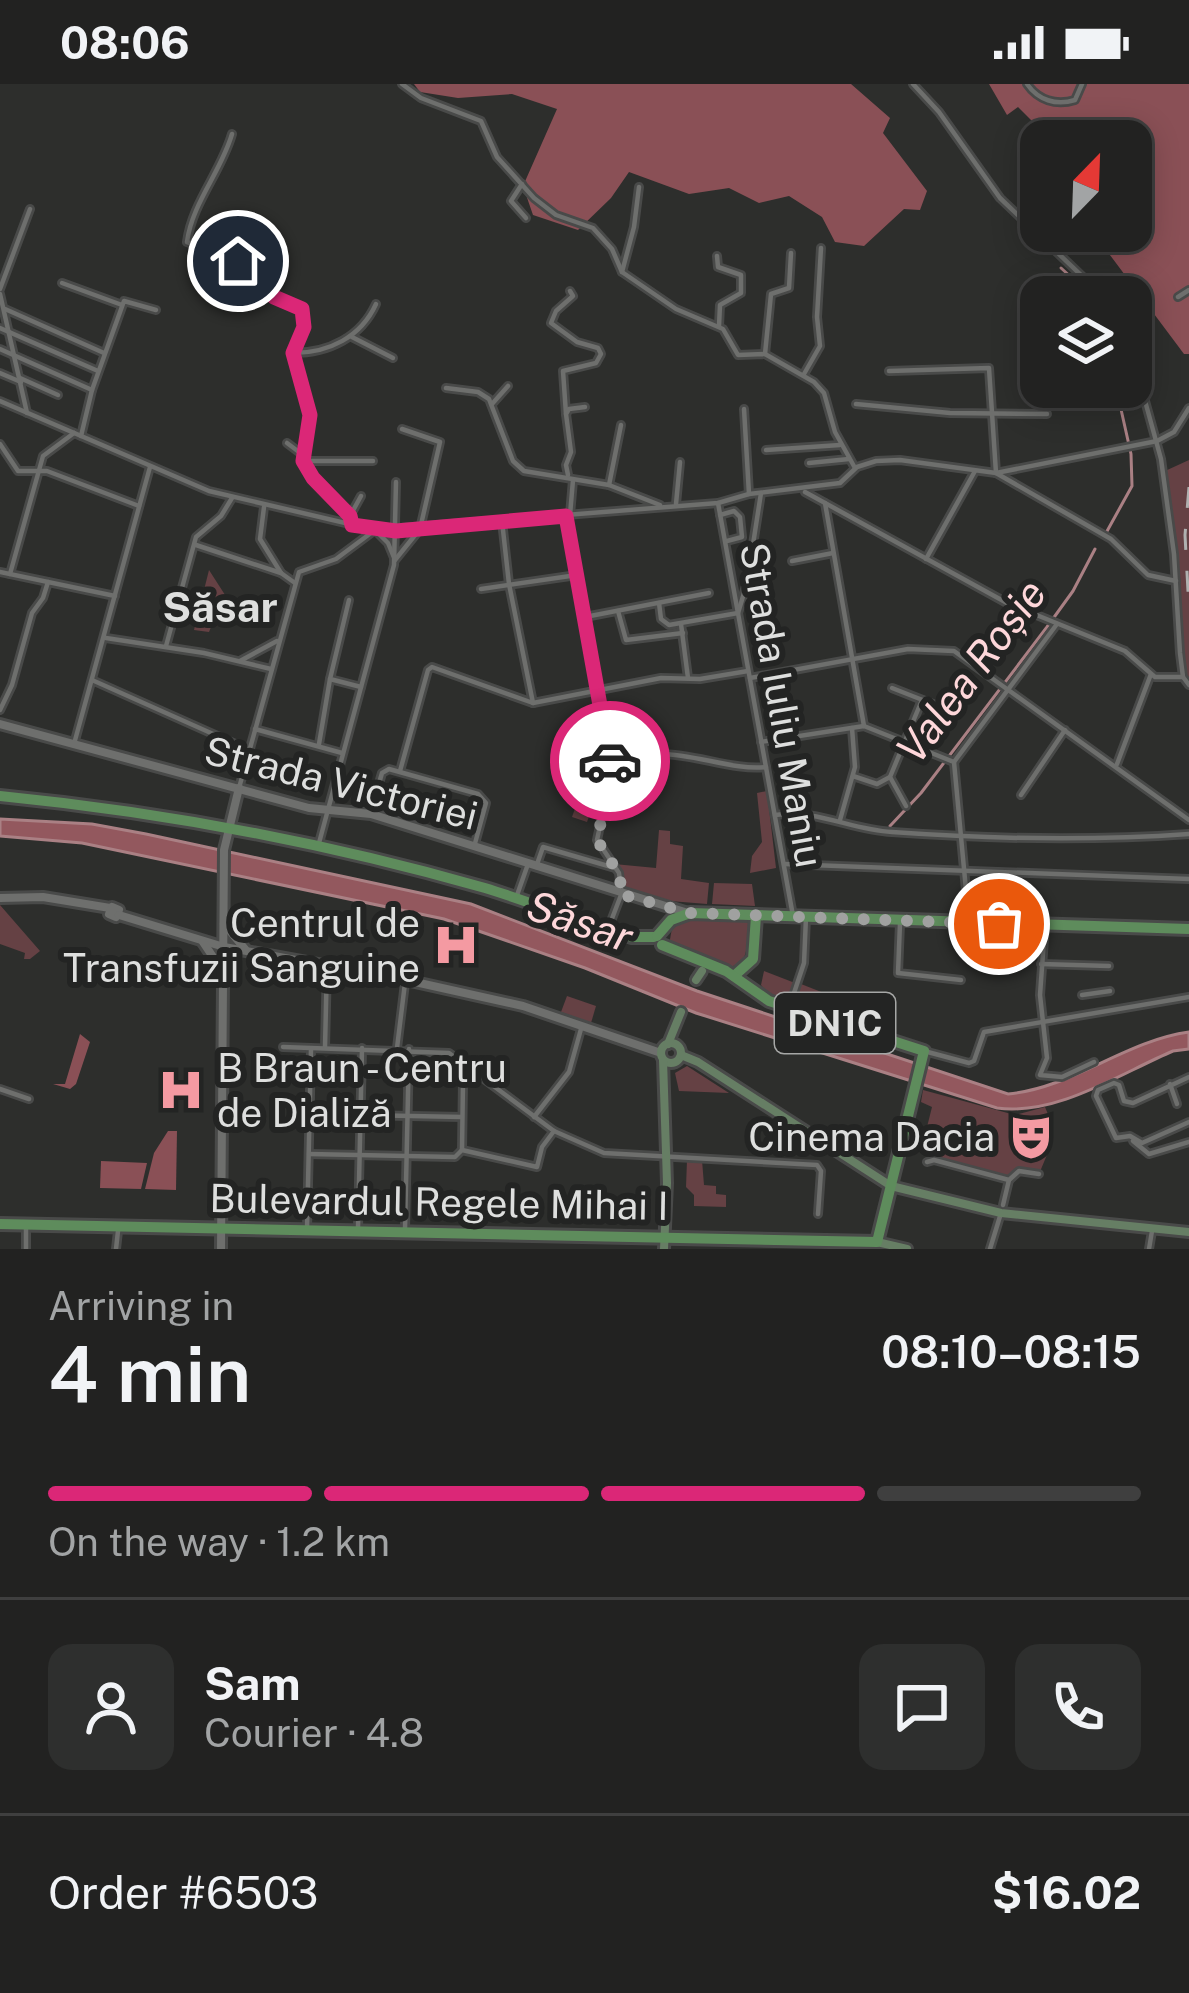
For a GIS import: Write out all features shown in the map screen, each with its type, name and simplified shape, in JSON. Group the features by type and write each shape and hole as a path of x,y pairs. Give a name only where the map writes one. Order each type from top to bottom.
{"main road":[{"name":"DN1C","path":"0,796 111,807 318,848 517,898 608,929 699,971 734,976 761,997 789,1008 924,1051 876,1245"},
{"path":"658,941 668,914 690,913 1189,928"},
{"path":"658,941 676,921 712,915"},
{"name":"DN1C","path":"749,987 757,942 755,916"},
{"path":"757,942 778,916"},
{"name":"DN1C","path":"631,939 658,941 699,971"},
{"name":"DN1C","path":"734,976 753,958"},
{"path":"668,1245 662,1056 681,1012"},
{"path":"666,1076 678,1055 675,1027"},
{"path":"668,1044 678,1055 891,1186 1002,1209 1151,1232 1189,1232"},
{"path":"662,1056 678,1055"},
{"name":"Bulevardul Regele Mihai I","path":"0,1223 405,1231 668,1245 876,1245"},
{"path":"876,1245 907,1249"}],"street":[{"path":"402,84 421,98 481,121 497,157 522,184 550,212 597,231 622,272 676,310 719,326 738,355 765,354 804,374 824,393 840,445 855,468"},
{"path":"913,84 939,112 1000,198 1076,276"},
{"path":"1027,84 1039,97 1060,103 1075,100 1082,84"},
{"path":"232,134 223,163 190,225 187,242 233,257 274,297 297,305 304,327 293,353 310,415 303,458"},
{"path":"522,184 511,201 526,218"},
{"path":"622,272 639,188"},
{"path":"27,413 0,292 30,209"},
{"path":"804,374 820,346 821,248"},
{"path":"765,354 771,294 789,288 791,254"},
{"path":"717,256 718,267 741,275 741,293 720,305 719,326"},
{"path":"62,283 156,310"},
{"path":"1178,297 1189,290"},
{"path":"570,292 573,296 551,322 555,329 601,354 596,362 562,371 572,452 566,465 571,479 568,516 610,773 597,840 622,881 608,929"},
{"path":"10,574 45,453 77,435 123,303"},
{"path":"293,353 312,352 352,337 363,328 376,304"},
{"path":"4,308 104,353"},
{"path":"0,328 98,371"},
{"path":"352,337 394,358"},
{"path":"0,349 92,390"},
{"path":"889,370 989,368 996,473"},
{"path":"0,373 58,394"},
{"path":"492,404 508,386"},
{"path":"446,388 478,392 492,404 517,467 531,474 609,485 665,507"},
{"path":"0,400 232,498 396,531 802,490 845,481 855,468 891,460 996,473 1157,441 1174,433 1189,408"},
{"path":"856,404 950,413 1047,413"},
{"path":"566,414 585,406"},
{"path":"1148,408 1157,441 1176,580 1183,677 1189,685"},
{"path":"744,409 749,494"},
{"path":"609,485 621,425"},
{"path":"395,560 420,529 440,442 402,429"},
{"path":"286,443 350,516 352,525"},
{"path":"0,444 18,471 38,470 140,506"},
{"path":"766,450 840,445"},
{"path":"303,458 374,461"},
{"path":"809,463 849,459"},
{"path":"676,506 680,462"},
{"path":"74,744 150,467"},
{"path":"926,559 975,471"},
{"path":"996,473 1104,535 1148,575 1176,580"},
{"path":"318,848 395,560 395,482"},
{"path":"802,490 1052,622 1126,651 1151,674 1165,679 1183,677"},
{"path":"658,603 663,622 681,624 738,613 761,494"},
{"path":"350,516 361,496"},
{"path":"166,646 194,544 200,531 221,516 232,498"},
{"name":"Strada Iuliu Maniu","path":"718,502 784,864 800,917 804,963 789,1008"},
{"path":"825,503 864,725"},
{"path":"265,506 259,536 281,573"},
{"path":"720,514 734,511 740,517 742,537 724,542"},
{"path":"502,521 509,584 533,703"},
{"path":"375,530 388,543 395,560"},
{"path":"221,1249 224,850 228,831 301,569 337,559 375,530"},
{"path":"194,544 281,573 296,583"},
{"path":"792,561 833,553"},
{"path":"0,572 115,596"},
{"path":"481,589 578,575"},
{"path":"0,710 32,613 44,598 48,582"},
{"path":"585,617 709,593"},
{"path":"319,747 349,600"},
{"path":"618,610 626,640 683,634"},
{"path":"969,922 948,759 1052,622"},
{"path":"681,624 688,678"},
{"path":"103,638 271,669"},
{"path":"239,661 280,639"},
{"path":"400,771 432,667 533,703 654,679 749,674 908,649 947,650 968,658 1189,820"},
{"path":"1116,767 1151,674"},
{"path":"330,679 361,687"},
{"path":"92,680 249,750"},
{"path":"892,688 948,710"},
{"path":"853,776 877,784 890,778 922,700"},
{"name":"Strada Victoriei","path":"0,724 328,811 371,814 620,894 668,914"},
{"path":"761,742 864,725 948,759"},
{"path":"840,820 853,776 852,728"},
{"path":"255,729 344,753"},
{"path":"1022,795 1065,730"},
{"path":"610,773 622,771 632,758 649,754 737,769 766,767"},
{"path":"371,814 382,773 389,769 482,795 486,802 474,847"},
{"path":"890,778 906,806"},
{"path":"775,815 798,812 887,832 960,836 1189,834"},
{"path":"517,898 543,847 615,868"},
{"path":"576,880 584,860"},
{"path":"784,864 1189,879"},
{"path":"0,898 43,896 97,906 224,947 406,980 583,1024 662,1056"},
{"path":"900,920 898,973 961,980"},
{"path":"224,923 234,941 246,950"},
{"path":"1046,925 1041,964 1047,1058 1040,1075 1062,1077 1094,1062"},
{"path":"202,941 218,958 222,972"},
{"path":"325,1047 327,964"},
{"path":"1041,964 1109,966"},
{"path":"397,1048 406,980"},
{"path":"1082,995 1110,991"},
{"path":"1101,992 1103,1012"},
{"path":"1043,1023 1189,997"},
{"name":"DN1C","path":"924,1051 969,1063 974,1061 984,1032 1043,1023"},
{"path":"534,1117 569,1072 583,1024"},
{"path":"283,1047 448,1053 554,1131 604,1153 817,1165 821,1171 818,1214"},
{"path":"305,1229 311,1048"},
{"path":"358,1230 362,1048"},
{"path":"405,1231 409,1049"},
{"path":"309,1154 458,1157 464,1080 471,1067"},
{"path":"1189,1077 1131,1103 1124,1101 1117,1083 1098,1090 1096,1100 1116,1138 1130,1136 1142,1143 1189,1122"},
{"path":"1170,1084 1178,1104"},
{"path":"0,1089 29,1099"},
{"path":"310,1114 462,1118"},
{"path":"462,1150 537,1167 542,1147 554,1131"},
{"path":"1130,1136 1149,1154 1189,1142"},
{"path":"927,1162 1009,1180"},
{"path":"990,1249 1009,1180 1018,1171 1039,1174"},
{"path":"26,1224 26,1249"},
{"path":"116,1249 118,1226"},
{"path":"1149,1249 1151,1232"}],"shaded area":[{"path":"414,84 851,84 890,118 883,133 927,191 920,210 904,209 864,246 835,242 822,217 789,196 759,203 729,188 689,194 629,172 611,198 578,230 533,215 523,186 557,109 512,94 458,98 420,92"},
{"path":"989,84 1189,84 1189,354 1184,354 1152,311 1152,276 1126,276 1108,252 1152,252 1152,120 1031,120 1018,107 1007,115"},
{"path":"1189,460 1189,685 1184,675 1179,581 1165,471"},
{"path":"209,570 227,598 234,597 245,612 245,622 211,627 209,632 194,630"},
{"path":"584,783 599,788 587,822 572,817"},
{"path":"767,791 776,868 750,873 752,856 762,842 757,793"},
{"path":"0,819 92,824 471,904 697,991 1008,1094 1055,1083 1165,1037 1189,1032 1189,1049 1173,1051 1065,1100 1020,1109 997,1108 696,1013 444,919 82,843 0,836"},
{"path":"659,830 670,831 670,844 683,846 681,879 709,883 707,904 624,890 614,864 656,868"},
{"path":"714,883 752,884 755,906 712,904"},
{"path":"0,905 40,951 30,959 0,944"},
{"path":"693,918 749,920 752,929 743,962 731,967 669,945 672,928"},
{"path":"764,971 795,983 788,1001 767,993 761,985"},
{"path":"801,984 834,997 826,1015 794,1004"},
{"path":"567,996 596,1006 591,1023 561,1012"},
{"path":"80,1034 90,1042 76,1084 70,1089 53,1084 65,1084"},
{"path":"687,1066 729,1093 679,1091 675,1073"},
{"path":"923,1090 1015,1115 1045,1107 1050,1119 1010,1127 1017,1151 1043,1145 1049,1150 1039,1174 1019,1171 1009,1180 929,1161 933,1142 924,1139 932,1107 921,1102"},
{"path":"168,1131 177,1131 176,1190 145,1189 154,1153"},
{"path":"687,1160 702,1160 704,1185 716,1186 716,1194 726,1195 726,1207 694,1206 694,1195 686,1187"},
{"path":"101,1161 147,1163 141,1189 100,1188"}],"waterway":[{"name":"Valea Roșie","path":"1061,268 1070,276"},
{"name":"Valea Roșie","path":"1106,533 1132,486 1121,408"},
{"name":"Valea Roșie","path":"890,826 921,793 1047,627 1095,549"}],"railway":[{"path":"1189,487 1185,535 1189,610"}],"way so far":[{"path":"610,761 597,840 621,877 619,894 690,913 999,924"}],"place":[{"name":"Centrul de Transfuzii Sanguine","path":"456,945"},
{"name":"B Braun - Centru de Dializă","path":"181,1090"},
{"name":"Cinema Dacia","path":"1031,1137"}],"district":[{"name":"Săsar","path":"220,607"}],"route":[{"path":"238,261 274,297 302,309 304,327 293,353 310,415 303,461 350,516 352,525 396,531 566,516 610,761"}]}
